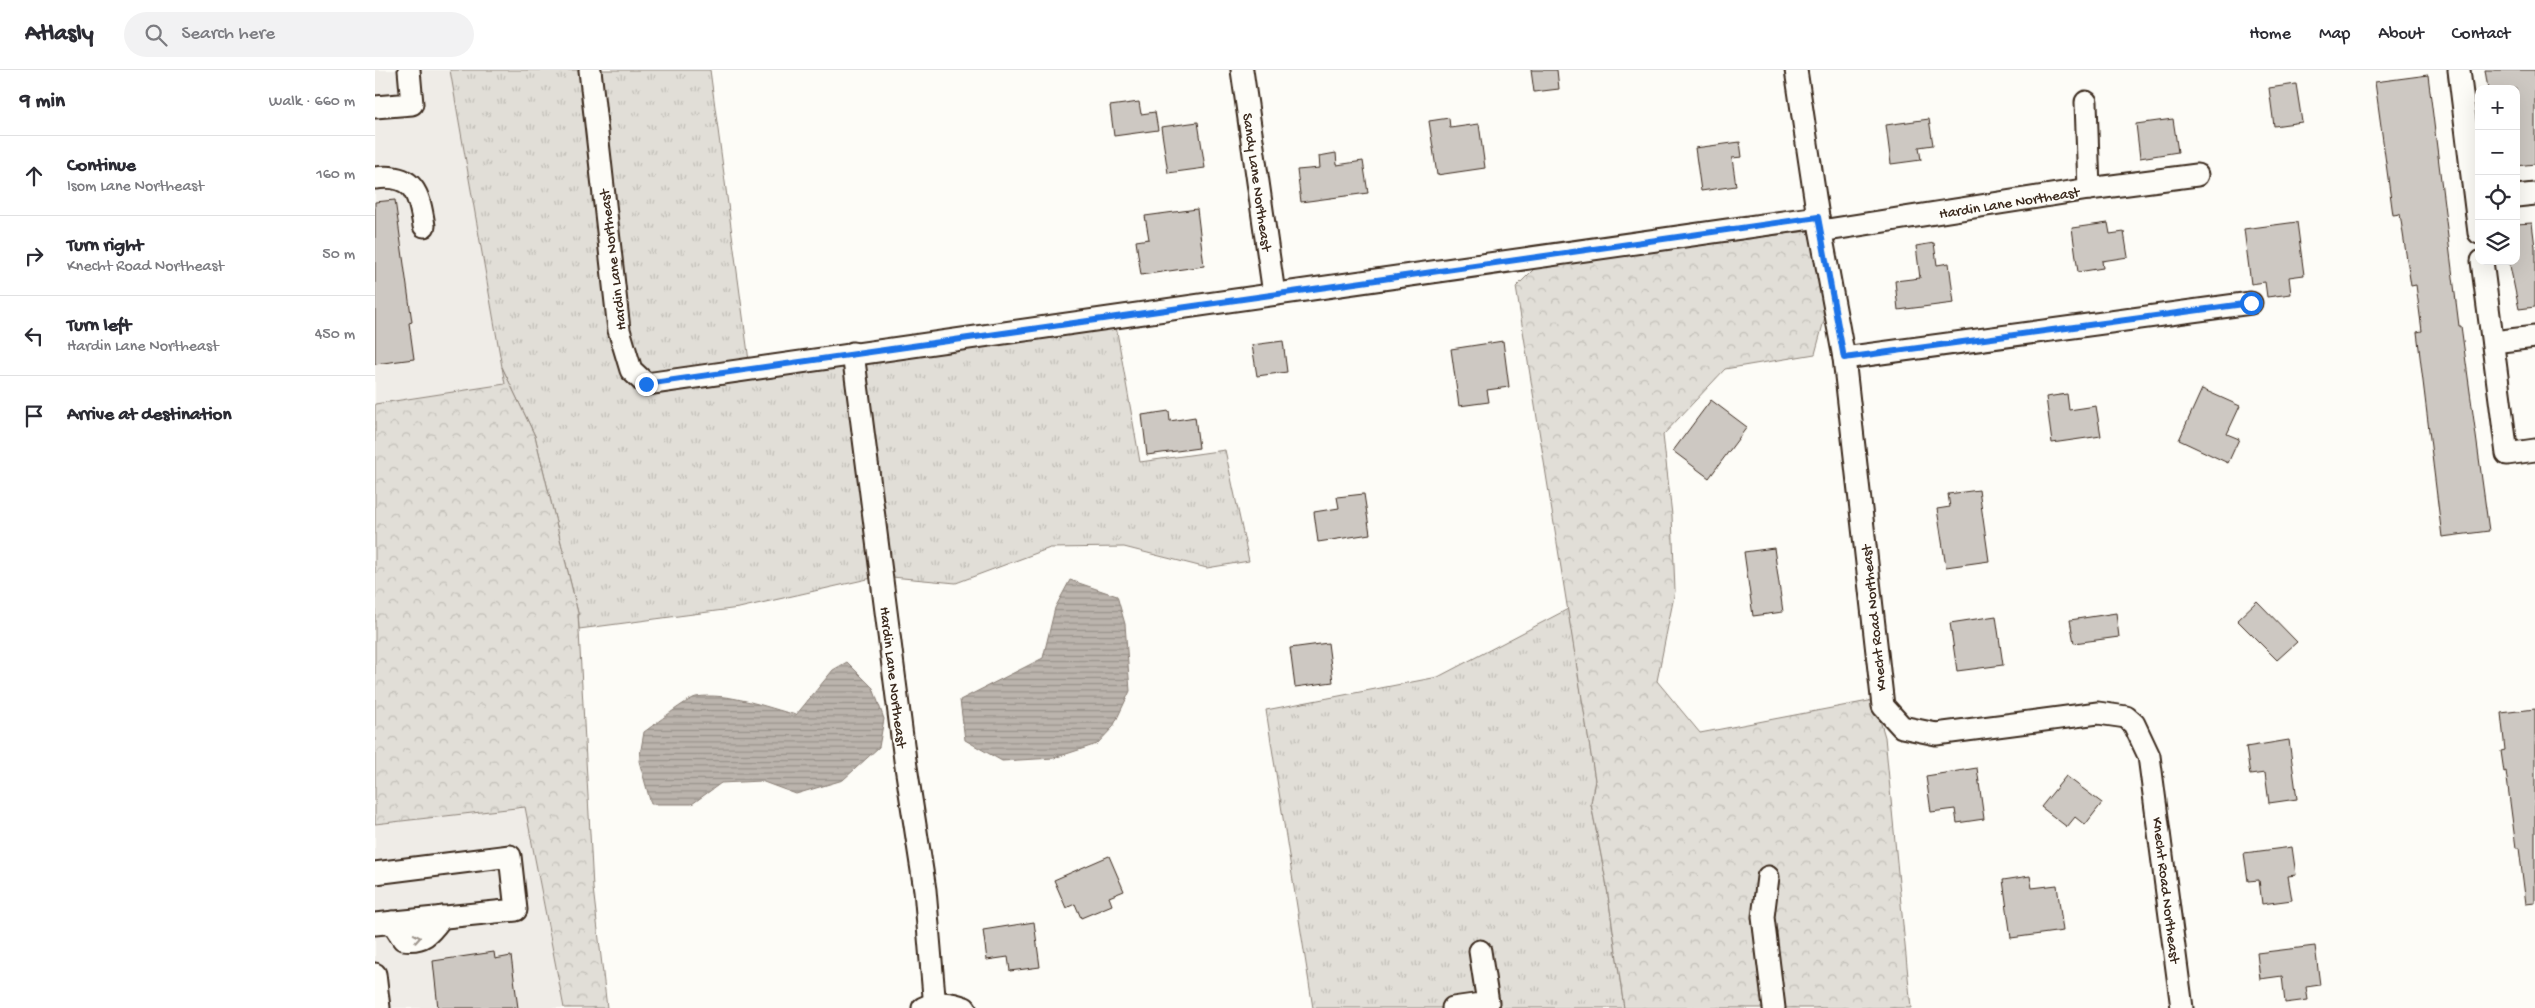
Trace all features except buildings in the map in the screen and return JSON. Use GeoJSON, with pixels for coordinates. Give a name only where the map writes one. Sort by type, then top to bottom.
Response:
{"type":"FeatureCollection","features":[{"type":"Feature","properties":{"kind":"street"},"geometry":{"type":"LineString","coordinates":[[375,107],[413,104],[409,70]]}},
{"type":"Feature","properties":{"kind":"street","name":"Hardin Lane Northeast"},"geometry":{"type":"LineString","coordinates":[[590,70],[619,330],[631,370],[646,384],[1274,294],[2197,175]]}},
{"type":"Feature","properties":{"kind":"street","name":"Sandy Lane Northeast"},"geometry":{"type":"LineString","coordinates":[[1242,70],[1274,294]]}},
{"type":"Feature","properties":{"kind":"street","name":"Knecht Road Northeast"},"geometry":{"type":"LineString","coordinates":[[1796,70],[1819,224],[1844,358],[1883,706],[1902,727],[1936,734],[2098,713],[2126,717],[2134,724],[2149,756],[2182,1008]]}},
{"type":"Feature","properties":{"kind":"street"},"geometry":{"type":"LineString","coordinates":[[2459,70],[2475,187]]}},
{"type":"Feature","properties":{"kind":"street"},"geometry":{"type":"LineString","coordinates":[[2086,102],[2089,189]]}},
{"type":"Feature","properties":{"kind":"street"},"geometry":{"type":"LineString","coordinates":[[375,178],[392,176],[411,183],[420,198],[424,226]]}},
{"type":"Feature","properties":{"kind":"street"},"geometry":{"type":"LineString","coordinates":[[2520,196],[2535,194]]}},
{"type":"Feature","properties":{"kind":"street"},"geometry":{"type":"LineString","coordinates":[[2483,265],[2507,454],[2535,450]]}},
{"type":"Feature","properties":{"kind":"street"},"geometry":{"type":"LineString","coordinates":[[1844,358],[2251,303]]}},
{"type":"Feature","properties":{"kind":"street"},"geometry":{"type":"LineString","coordinates":[[2493,342],[2535,337]]}},
{"type":"Feature","properties":{"kind":"street","name":"Hardin Lane Northeast"},"geometry":{"type":"LineString","coordinates":[[853,353],[905,760],[923,872],[931,1006]]}},
{"type":"Feature","properties":{"kind":"street"},"geometry":{"type":"LineString","coordinates":[[375,873],[510,856],[516,910],[384,923]]}},
{"type":"Feature","properties":{"kind":"street"},"geometry":{"type":"LineString","coordinates":[[1768,877],[1763,917],[1773,1008]]}},
{"type":"Feature","properties":{"kind":"street"},"geometry":{"type":"LineString","coordinates":[[1453,1008],[1488,1006],[1480,951]]}},
{"type":"Feature","properties":{"kind":"street"},"geometry":{"type":"LineString","coordinates":[[375,974],[379,1008]]}},
{"type":"Feature","properties":{"kind":"street"},"geometry":{"type":"LineString","coordinates":[[931,1006],[956,1004],[965,1008]]}},
{"type":"Feature","properties":{"kind":"shaded area"},"geometry":{"type":"Polygon","coordinates":[[[375,70],[450,70],[505,384],[375,404],[375,70]]]}},
{"type":"Feature","properties":{"kind":"shaded area"},"geometry":{"type":"Polygon","coordinates":[[[1070,580],[1117,596],[1125,624],[1130,691],[1113,727],[1097,744],[1054,758],[1002,761],[965,740],[960,700],[1043,658],[1055,608],[1070,580]]]}},
{"type":"Feature","properties":{"kind":"shaded area"},"geometry":{"type":"Polygon","coordinates":[[[847,662],[873,688],[884,719],[879,747],[843,780],[796,794],[761,781],[721,783],[692,804],[651,804],[639,761],[644,732],[670,713],[696,697],[708,696],[734,698],[796,715],[833,670],[847,662]]]}},
{"type":"Feature","properties":{"kind":"shaded area"},"geometry":{"type":"Polygon","coordinates":[[[525,807],[564,1008],[375,1008],[375,824],[525,807]]]}},
{"type":"Feature","properties":{"kind":"green space"},"geometry":{"type":"Polygon","coordinates":[[[450,70],[710,70],[749,361],[1114,315],[1140,462],[1225,450],[1249,561],[1207,568],[1124,547],[1050,548],[956,583],[881,576],[739,608],[579,629],[578,613],[535,436],[502,367],[450,70]]]}},
{"type":"Feature","properties":{"kind":"green space"},"geometry":{"type":"Polygon","coordinates":[[[1808,231],[1829,302],[1815,354],[1725,369],[1663,435],[1672,515],[1675,591],[1657,681],[1700,733],[1874,700],[1885,737],[1911,1008],[1624,1008],[1606,881],[1591,804],[1595,780],[1516,287],[1536,267],[1808,231]]]}},
{"type":"Feature","properties":{"kind":"green space"},"geometry":{"type":"Polygon","coordinates":[[[502,367],[535,436],[578,613],[593,888],[607,1008],[564,1008],[525,807],[375,824],[375,404],[505,384],[502,367]]]}},
{"type":"Feature","properties":{"kind":"green space"},"geometry":{"type":"Polygon","coordinates":[[[1568,609],[1595,780],[1591,804],[1606,881],[1624,1008],[1313,1008],[1266,710],[1438,677],[1568,609]]]}},
{"type":"Feature","properties":{"kind":"route"},"geometry":{"type":"LineString","coordinates":[[646,384],[1818,217],[1844,358],[2251,303]]}}]}
